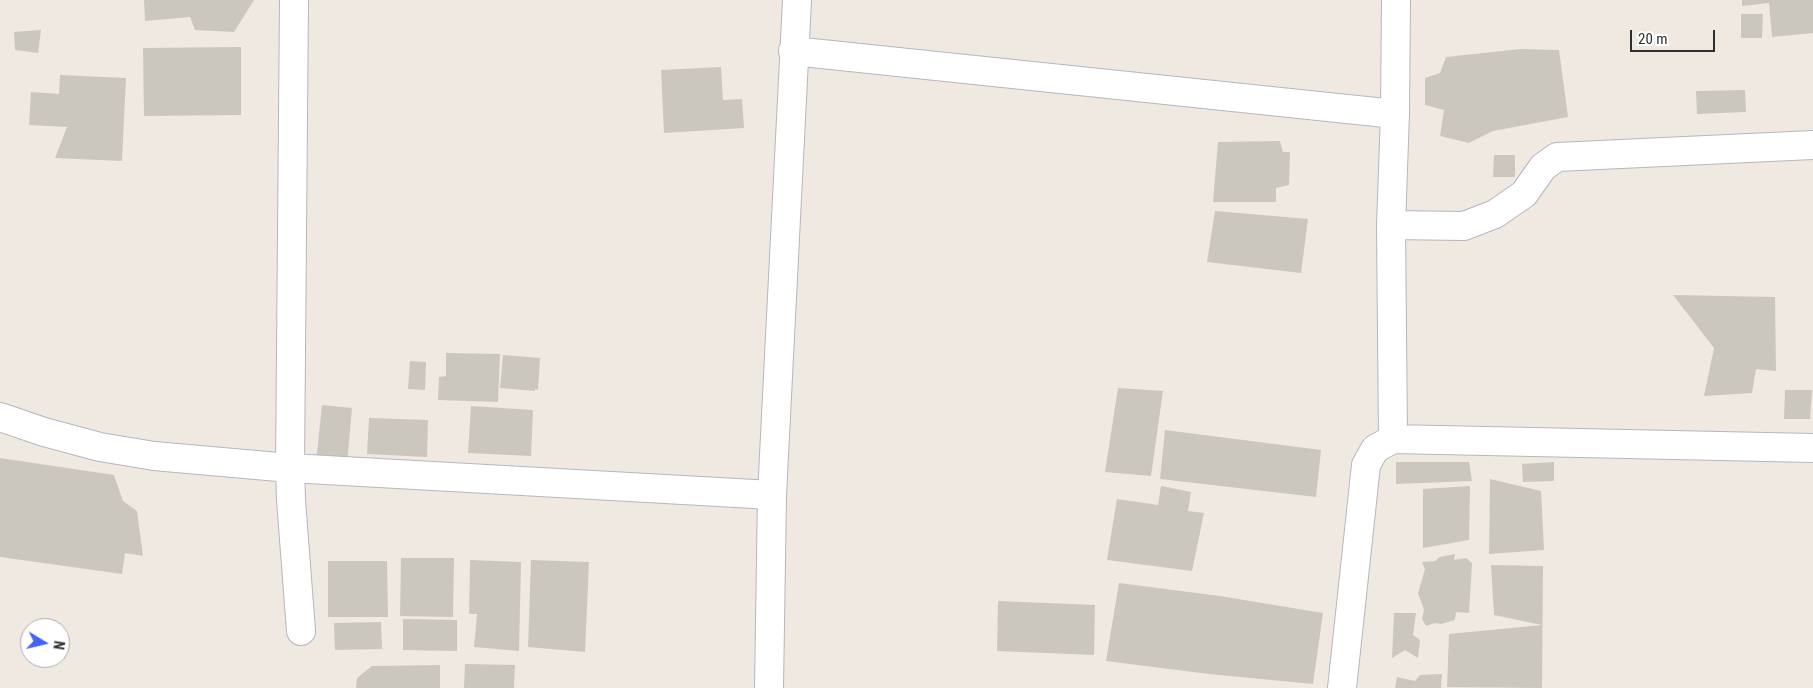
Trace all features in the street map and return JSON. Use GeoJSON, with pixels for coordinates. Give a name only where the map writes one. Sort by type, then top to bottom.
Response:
{"type":"FeatureCollection","features":[{"type":"Feature","properties":{"kind":"street"},"geometry":{"type":"LineString","coordinates":[[294,0],[290,468],[302,631]]}},
{"type":"Feature","properties":{"kind":"street"},"geometry":{"type":"LineString","coordinates":[[769,688],[772,495],[797,0]]}},
{"type":"Feature","properties":{"kind":"street"},"geometry":{"type":"LineString","coordinates":[[1393,439],[1391,225],[1395,114],[1396,0]]}},
{"type":"Feature","properties":{"kind":"street"},"geometry":{"type":"LineString","coordinates":[[793,50],[1395,114]]}},
{"type":"Feature","properties":{"kind":"street"},"geometry":{"type":"LineString","coordinates":[[1391,225],[1464,226],[1495,214],[1524,194],[1543,167],[1556,157],[1813,145]]}},
{"type":"Feature","properties":{"kind":"street"},"geometry":{"type":"LineString","coordinates":[[0,417],[44,432],[109,448],[154,456],[290,468],[772,495]]}},
{"type":"Feature","properties":{"kind":"street"},"geometry":{"type":"LineString","coordinates":[[1342,688],[1366,465],[1375,449],[1393,439],[1813,448]]}},
{"type":"Feature","properties":{"kind":"building"},"geometry":{"type":"Polygon","coordinates":[[[144,0],[254,0],[234,32],[195,30],[190,17],[145,21],[144,0]]]}},
{"type":"Feature","properties":{"kind":"building"},"geometry":{"type":"Polygon","coordinates":[[[1742,0],[1813,0],[1813,33],[1772,37],[1769,3],[1742,6],[1742,0]]]}},
{"type":"Feature","properties":{"kind":"building"},"geometry":{"type":"Polygon","coordinates":[[[1741,14],[1763,14],[1762,38],[1741,38],[1741,14]]]}},
{"type":"Feature","properties":{"kind":"building"},"geometry":{"type":"Polygon","coordinates":[[[41,30],[38,53],[15,50],[14,32],[41,30]]]}},
{"type":"Feature","properties":{"kind":"building"},"geometry":{"type":"Polygon","coordinates":[[[241,47],[241,115],[144,116],[143,48],[241,47]]]}},
{"type":"Feature","properties":{"kind":"building"},"geometry":{"type":"Polygon","coordinates":[[[1521,49],[1559,50],[1568,117],[1493,131],[1469,143],[1440,136],[1444,110],[1425,105],[1425,78],[1440,73],[1446,57],[1521,49]]]}},
{"type":"Feature","properties":{"kind":"building"},"geometry":{"type":"Polygon","coordinates":[[[721,67],[723,100],[742,99],[744,128],[664,133],[661,70],[721,67]]]}},
{"type":"Feature","properties":{"kind":"building"},"geometry":{"type":"Polygon","coordinates":[[[60,75],[126,78],[122,161],[55,158],[67,127],[29,125],[31,92],[59,94],[60,75]]]}},
{"type":"Feature","properties":{"kind":"building"},"geometry":{"type":"Polygon","coordinates":[[[1745,90],[1746,112],[1697,114],[1696,91],[1745,90]]]}},
{"type":"Feature","properties":{"kind":"building"},"geometry":{"type":"Polygon","coordinates":[[[1280,141],[1283,152],[1290,152],[1289,185],[1276,188],[1276,202],[1213,202],[1218,142],[1280,141]]]}},
{"type":"Feature","properties":{"kind":"building"},"geometry":{"type":"Polygon","coordinates":[[[1494,155],[1515,155],[1515,177],[1493,177],[1494,155]]]}},
{"type":"Feature","properties":{"kind":"building"},"geometry":{"type":"Polygon","coordinates":[[[1215,211],[1308,219],[1301,273],[1207,262],[1215,211]]]}},
{"type":"Feature","properties":{"kind":"building"},"geometry":{"type":"Polygon","coordinates":[[[1673,295],[1775,297],[1776,371],[1756,369],[1752,393],[1704,396],[1714,348],[1673,295]]]}},
{"type":"Feature","properties":{"kind":"building"},"geometry":{"type":"Polygon","coordinates":[[[446,353],[500,354],[498,402],[438,400],[439,377],[446,376],[446,353]]]}},
{"type":"Feature","properties":{"kind":"building"},"geometry":{"type":"Polygon","coordinates":[[[503,355],[540,358],[538,390],[500,388],[503,355]]]}},
{"type":"Feature","properties":{"kind":"building"},"geometry":{"type":"Polygon","coordinates":[[[410,361],[426,362],[425,390],[408,389],[410,361]]]}},
{"type":"Feature","properties":{"kind":"building"},"geometry":{"type":"Polygon","coordinates":[[[1118,388],[1163,391],[1151,476],[1105,472],[1118,388]]]}},
{"type":"Feature","properties":{"kind":"building"},"geometry":{"type":"Polygon","coordinates":[[[1785,390],[1812,390],[1810,419],[1784,419],[1785,390]]]}},
{"type":"Feature","properties":{"kind":"building"},"geometry":{"type":"Polygon","coordinates":[[[322,405],[352,408],[347,465],[316,462],[322,405]]]}},
{"type":"Feature","properties":{"kind":"building"},"geometry":{"type":"Polygon","coordinates":[[[471,406],[533,410],[531,456],[468,453],[471,406]]]}},
{"type":"Feature","properties":{"kind":"building"},"geometry":{"type":"Polygon","coordinates":[[[369,418],[428,420],[427,457],[367,454],[369,418]]]}},
{"type":"Feature","properties":{"kind":"building"},"geometry":{"type":"Polygon","coordinates":[[[1165,430],[1321,450],[1316,497],[1160,479],[1165,430]]]}},
{"type":"Feature","properties":{"kind":"building"},"geometry":{"type":"Polygon","coordinates":[[[0,458],[114,475],[123,501],[137,511],[143,556],[125,553],[122,574],[0,557],[0,458]]]}},
{"type":"Feature","properties":{"kind":"building"},"geometry":{"type":"Polygon","coordinates":[[[1396,462],[1469,462],[1472,481],[1396,484],[1396,462]]]}},
{"type":"Feature","properties":{"kind":"building"},"geometry":{"type":"Polygon","coordinates":[[[1554,462],[1554,481],[1523,482],[1522,464],[1554,462]]]}},
{"type":"Feature","properties":{"kind":"building"},"geometry":{"type":"Polygon","coordinates":[[[1490,479],[1541,491],[1544,550],[1489,554],[1490,479]]]}},
{"type":"Feature","properties":{"kind":"building"},"geometry":{"type":"Polygon","coordinates":[[[1161,486],[1191,492],[1188,511],[1204,513],[1192,571],[1107,560],[1117,499],[1158,505],[1161,486]]]}},
{"type":"Feature","properties":{"kind":"building"},"geometry":{"type":"Polygon","coordinates":[[[1470,486],[1469,540],[1423,548],[1423,489],[1470,486]]]}},
{"type":"Feature","properties":{"kind":"building"},"geometry":{"type":"Polygon","coordinates":[[[1455,554],[1454,560],[1466,558],[1472,563],[1469,613],[1456,612],[1455,620],[1426,626],[1422,619],[1424,610],[1418,593],[1425,569],[1422,562],[1435,561],[1440,557],[1455,554]]]}},
{"type":"Feature","properties":{"kind":"building"},"geometry":{"type":"Polygon","coordinates":[[[401,558],[454,558],[453,617],[400,616],[401,558]]]}},
{"type":"Feature","properties":{"kind":"building"},"geometry":{"type":"Polygon","coordinates":[[[470,560],[521,562],[519,651],[474,647],[477,614],[469,614],[470,560]]]}},
{"type":"Feature","properties":{"kind":"building"},"geometry":{"type":"Polygon","coordinates":[[[531,560],[589,562],[585,652],[528,647],[531,560]]]}},
{"type":"Feature","properties":{"kind":"building"},"geometry":{"type":"Polygon","coordinates":[[[328,561],[387,561],[388,617],[328,617],[328,561]]]}},
{"type":"Feature","properties":{"kind":"building"},"geometry":{"type":"Polygon","coordinates":[[[1491,565],[1543,566],[1542,688],[1447,687],[1449,634],[1542,625],[1494,615],[1491,565]]]}},
{"type":"Feature","properties":{"kind":"building"},"geometry":{"type":"Polygon","coordinates":[[[1119,583],[1220,596],[1323,613],[1313,684],[1209,674],[1106,661],[1119,583]]]}},
{"type":"Feature","properties":{"kind":"building"},"geometry":{"type":"Polygon","coordinates":[[[998,601],[1095,605],[1094,655],[997,651],[998,601]]]}},
{"type":"Feature","properties":{"kind":"building"},"geometry":{"type":"Polygon","coordinates":[[[1394,613],[1416,613],[1413,635],[1420,640],[1418,658],[1405,650],[1392,658],[1394,613]]]}},
{"type":"Feature","properties":{"kind":"building"},"geometry":{"type":"Polygon","coordinates":[[[403,619],[457,620],[457,651],[403,650],[403,619]]]}},
{"type":"Feature","properties":{"kind":"building"},"geometry":{"type":"Polygon","coordinates":[[[381,622],[382,649],[335,650],[334,623],[381,622]]]}},
{"type":"Feature","properties":{"kind":"building"},"geometry":{"type":"Polygon","coordinates":[[[465,664],[515,665],[514,688],[464,688],[465,664]]]}},
{"type":"Feature","properties":{"kind":"building"},"geometry":{"type":"Polygon","coordinates":[[[440,665],[440,688],[356,688],[357,678],[372,666],[440,665]]]}},
{"type":"Feature","properties":{"kind":"building"},"geometry":{"type":"Polygon","coordinates":[[[1442,674],[1441,688],[1395,688],[1397,677],[1415,681],[1420,675],[1442,674]]]}}]}
